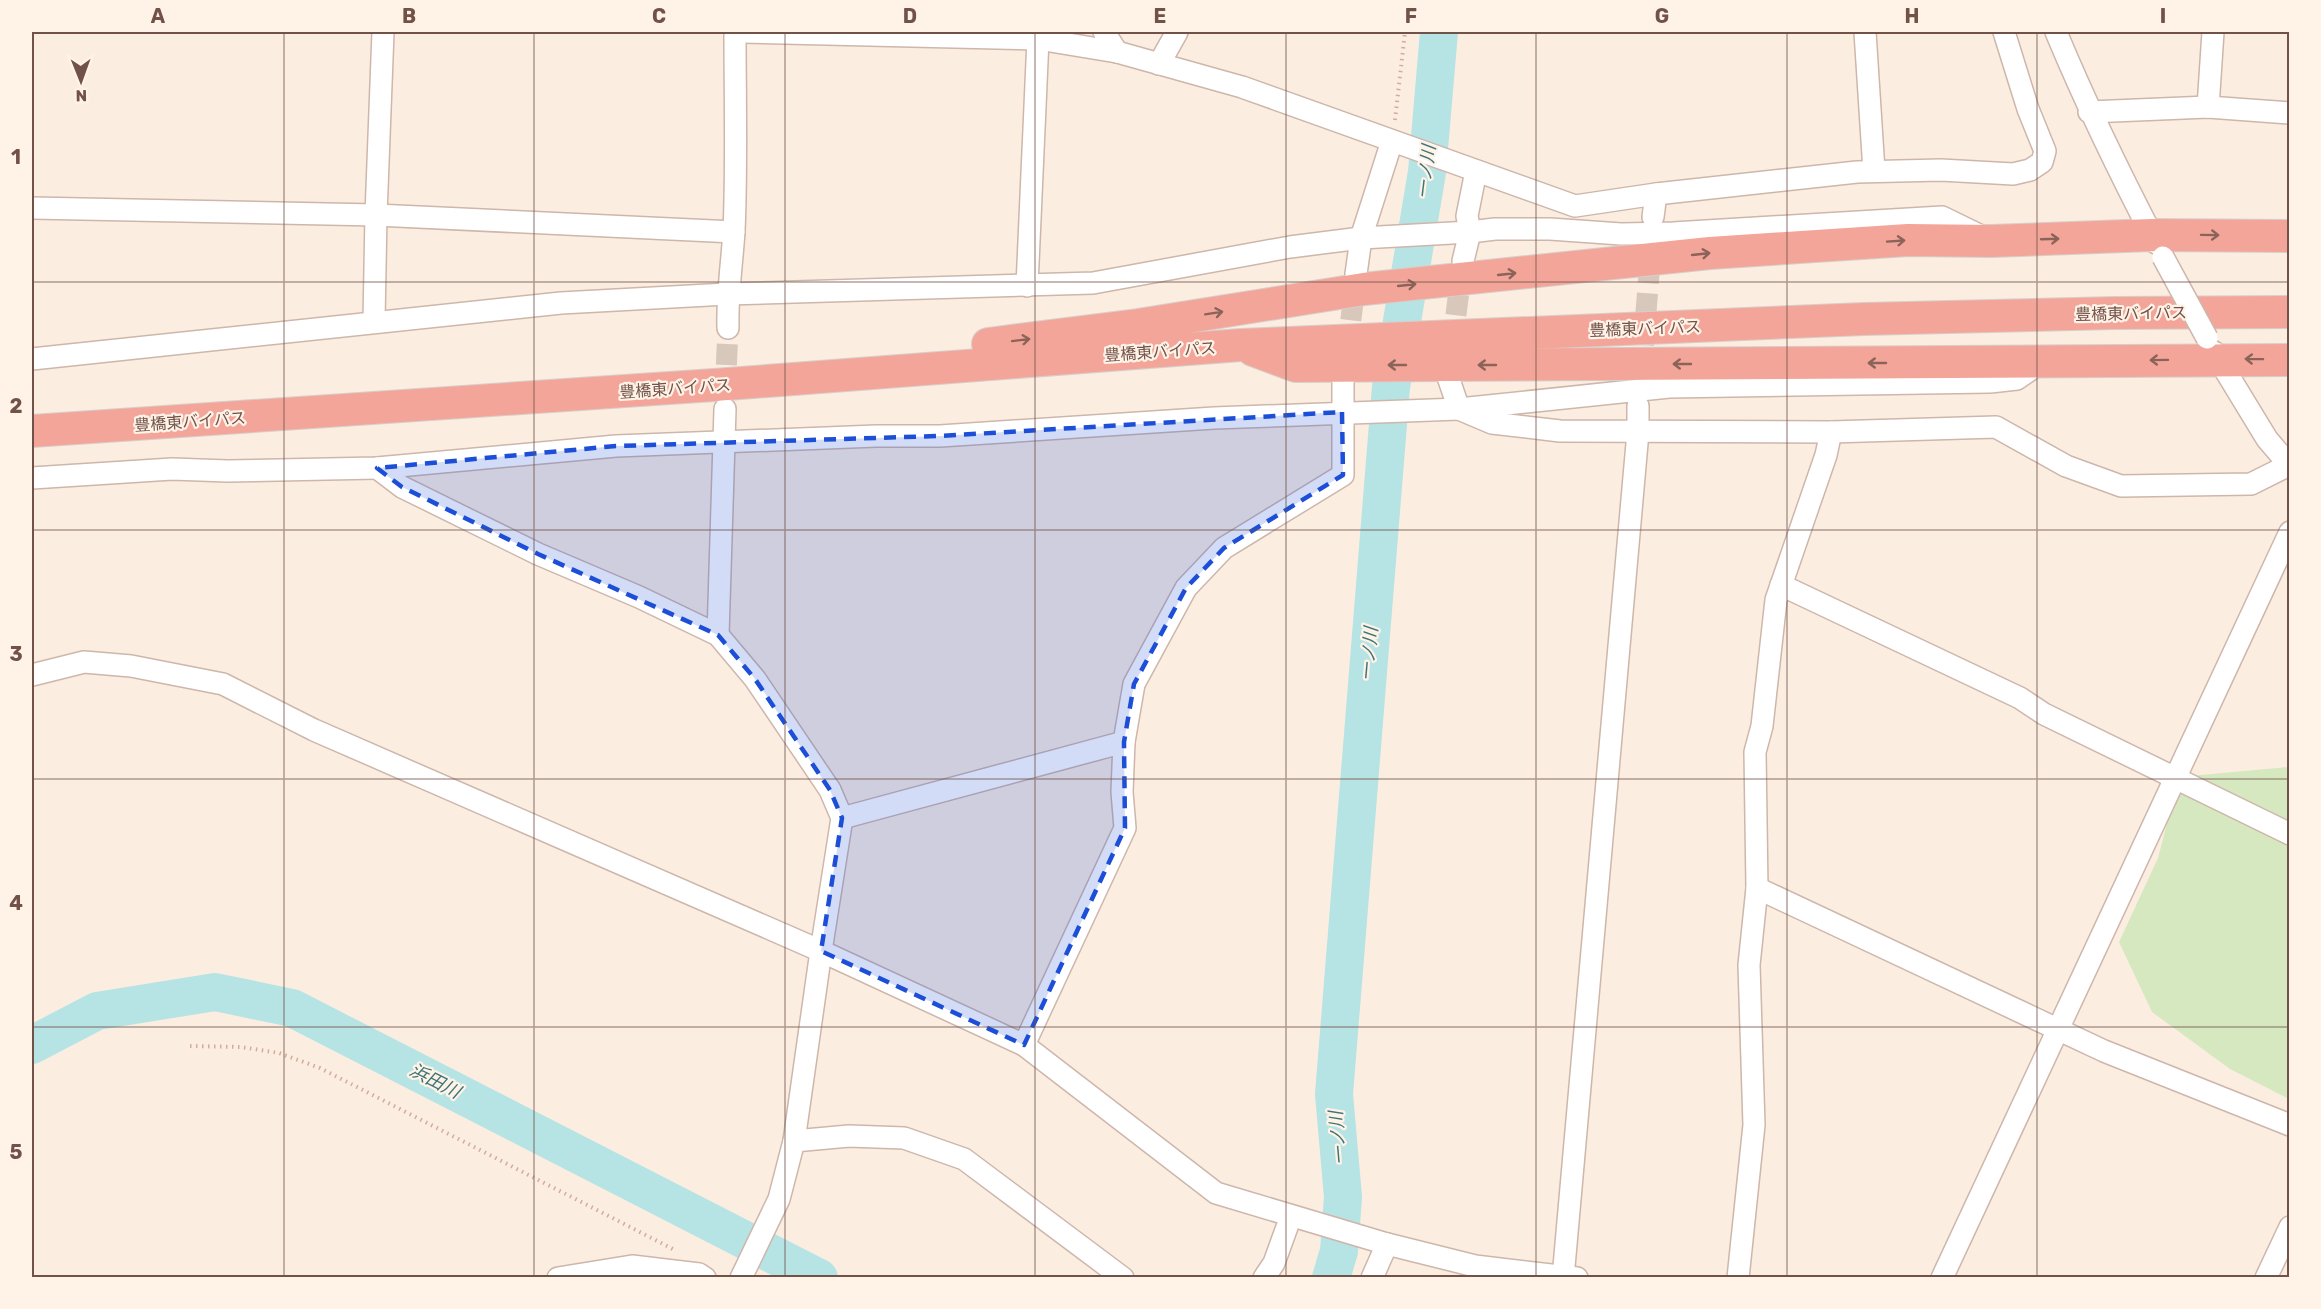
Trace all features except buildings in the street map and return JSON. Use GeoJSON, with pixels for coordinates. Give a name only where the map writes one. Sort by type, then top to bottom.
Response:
{"type":"FeatureCollection","features":[{"type":"Feature","properties":{"kind":"highway"},"geometry":{"type":"LineString","coordinates":[[719,397],[916,354],[1138,325],[1360,282],[1456,271],[1908,240],[2157,246],[2289,236]]}},
{"type":"Feature","properties":{"kind":"highway","name":"豊橋東バイパス"},"geometry":{"type":"LineString","coordinates":[[1443,359],[1864,319],[2115,313],[2289,312]]}},
{"type":"Feature","properties":{"kind":"highway","name":"豊橋東バイパス"},"geometry":{"type":"LineString","coordinates":[[32,431],[719,397],[1241,345],[1296,366],[1352,361]]}},
{"type":"Feature","properties":{"kind":"highway"},"geometry":{"type":"LineString","coordinates":[[1352,361],[1443,359],[2040,363],[2212,349],[2289,360]]}},
{"type":"Feature","properties":{"kind":"street"},"geometry":{"type":"LineString","coordinates":[[374,321],[383,32]]}},
{"type":"Feature","properties":{"kind":"street"},"geometry":{"type":"LineString","coordinates":[[728,328],[727,294],[734,232],[735,32]]}},
{"type":"Feature","properties":{"kind":"street"},"geometry":{"type":"LineString","coordinates":[[742,32],[1038,39],[1117,52],[1242,87],[1575,206],[1656,194],[1874,171],[1941,170],[2013,174],[2030,170],[2042,162],[2045,151],[2028,110],[2004,32]]}},
{"type":"Feature","properties":{"kind":"street"},"geometry":{"type":"LineString","coordinates":[[1104,32],[1117,52]]}},
{"type":"Feature","properties":{"kind":"street"},"geometry":{"type":"LineString","coordinates":[[1159,64],[1177,32]]}},
{"type":"Feature","properties":{"kind":"street"},"geometry":{"type":"LineString","coordinates":[[1865,32],[1874,171]]}},
{"type":"Feature","properties":{"kind":"street"},"geometry":{"type":"LineString","coordinates":[[1443,359],[1459,409],[1492,423],[1560,431],[1638,432],[1831,432],[1996,427],[2066,466],[2121,486],[2251,484],[2289,465],[2267,439],[2212,349],[2157,246],[2114,156],[2089,112],[2056,32]]}},
{"type":"Feature","properties":{"kind":"street"},"geometry":{"type":"LineString","coordinates":[[2208,107],[2213,32]]}},
{"type":"Feature","properties":{"kind":"street"},"geometry":{"type":"LineString","coordinates":[[1027,285],[1038,39]]}},
{"type":"Feature","properties":{"kind":"street"},"geometry":{"type":"LineString","coordinates":[[2089,112],[2208,107],[2289,112]]}},
{"type":"Feature","properties":{"kind":"street"},"geometry":{"type":"LineString","coordinates":[[1360,282],[1392,141]]}},
{"type":"Feature","properties":{"kind":"street"},"geometry":{"type":"LineString","coordinates":[[1456,271],[1467,216],[1470,169]]}},
{"type":"Feature","properties":{"kind":"street"},"geometry":{"type":"LineString","coordinates":[[1653,218],[1656,194]]}},
{"type":"Feature","properties":{"kind":"street"},"geometry":{"type":"LineString","coordinates":[[32,208],[376,215],[734,232]]}},
{"type":"Feature","properties":{"kind":"street"},"geometry":{"type":"LineString","coordinates":[[32,359],[561,303],[727,294],[1093,283],[1290,247],[1369,238],[1506,229],[1621,234],[1673,233],[1942,217],[1991,241]]}},
{"type":"Feature","properties":{"kind":"street"},"geometry":{"type":"LineString","coordinates":[[1024,1045],[1125,828],[1122,792],[1124,742],[1134,684],[1186,588],[1224,548],[1342,474],[1350,412],[1352,361]]}},
{"type":"Feature","properties":{"kind":"street"},"geometry":{"type":"LineString","coordinates":[[32,478],[172,470],[377,468],[616,446],[940,436],[1350,412],[1459,409],[1669,387],[1989,382],[2017,380],[2040,363]]}},
{"type":"Feature","properties":{"kind":"street"},"geometry":{"type":"LineString","coordinates":[[718,635],[723,442],[719,397]]}},
{"type":"Feature","properties":{"kind":"street"},"geometry":{"type":"LineString","coordinates":[[32,675],[84,662],[131,666],[223,684],[314,730],[822,951],[1024,1045],[1216,1193],[1384,1244],[1475,1266],[1568,1277],[1638,432],[1638,406]]}},
{"type":"Feature","properties":{"kind":"street"},"geometry":{"type":"LineString","coordinates":[[1738,1278],[1754,1125],[1749,965],[1757,888],[1755,752],[1762,726],[1776,600],[1826,455],[1831,432]]}},
{"type":"Feature","properties":{"kind":"street"},"geometry":{"type":"LineString","coordinates":[[377,468],[402,488],[528,549],[639,597],[718,635],[755,679],[830,790],[842,818],[794,1141],[779,1199],[741,1278]]}},
{"type":"Feature","properties":{"kind":"street"},"geometry":{"type":"LineString","coordinates":[[1942,1278],[2289,532]]}},
{"type":"Feature","properties":{"kind":"street"},"geometry":{"type":"LineString","coordinates":[[1781,585],[2020,698],[2044,714],[2289,834]]}},
{"type":"Feature","properties":{"kind":"street"},"geometry":{"type":"LineString","coordinates":[[842,818],[1124,742]]}},
{"type":"Feature","properties":{"kind":"street"},"geometry":{"type":"LineString","coordinates":[[1757,888],[2104,1051],[2289,1125]]}},
{"type":"Feature","properties":{"kind":"street"},"geometry":{"type":"LineString","coordinates":[[794,1141],[849,1136],[904,1138],[964,1159],[1123,1278]]}},
{"type":"Feature","properties":{"kind":"street"},"geometry":{"type":"LineString","coordinates":[[1264,1278],[1299,1219]]}},
{"type":"Feature","properties":{"kind":"street"},"geometry":{"type":"LineString","coordinates":[[2266,1278],[2289,1227]]}},
{"type":"Feature","properties":{"kind":"street"},"geometry":{"type":"LineString","coordinates":[[1372,1278],[1384,1244]]}},
{"type":"Feature","properties":{"kind":"street"},"geometry":{"type":"LineString","coordinates":[[558,1278],[632,1266],[702,1276]]}},
{"type":"Feature","properties":{"kind":"path"},"geometry":{"type":"LineString","coordinates":[[1392,141],[1405,32]]}},
{"type":"Feature","properties":{"kind":"path"},"geometry":{"type":"LineString","coordinates":[[189,1046],[241,1047],[279,1053],[320,1068],[678,1252],[702,1276]]}},
{"type":"Feature","properties":{"kind":"highlighted area"},"geometry":{"type":"Polygon","coordinates":[[[1342,412],[1343,475],[1224,548],[1186,588],[1134,684],[1124,742],[1125,828],[1024,1045],[821,951],[842,818],[830,790],[755,679],[718,635],[538,554],[402,487],[377,468],[616,446],[940,436],[1342,412]]]}},
{"type":"Feature","properties":{"kind":"green space"},"geometry":{"type":"Polygon","coordinates":[[[2289,767],[2289,1099],[2230,1069],[2152,1012],[2119,942],[2158,858],[2179,777],[2289,767]]]}},
{"type":"Feature","properties":{"kind":"waterway","name":"一ノ川"},"geometry":{"type":"LineString","coordinates":[[1331,1278],[1339,1251],[1343,1197],[1334,1094],[1391,387],[1427,172],[1439,32]]}},
{"type":"Feature","properties":{"kind":"waterway","name":"浜田川"},"geometry":{"type":"LineString","coordinates":[[32,1045],[97,1011],[215,992],[292,1008],[819,1278]]}},
{"type":"Feature","properties":{"kind":"tunnel"},"geometry":{"type":"LineString","coordinates":[[1641,376],[1651,248]]}},
{"type":"Feature","properties":{"kind":"tunnel"},"geometry":{"type":"LineString","coordinates":[[1452,346],[1462,267]]}},
{"type":"Feature","properties":{"kind":"tunnel"},"geometry":{"type":"LineString","coordinates":[[1347,351],[1356,278]]}},
{"type":"Feature","properties":{"kind":"tunnel"},"geometry":{"type":"LineString","coordinates":[[725,396],[728,328]]}}]}
